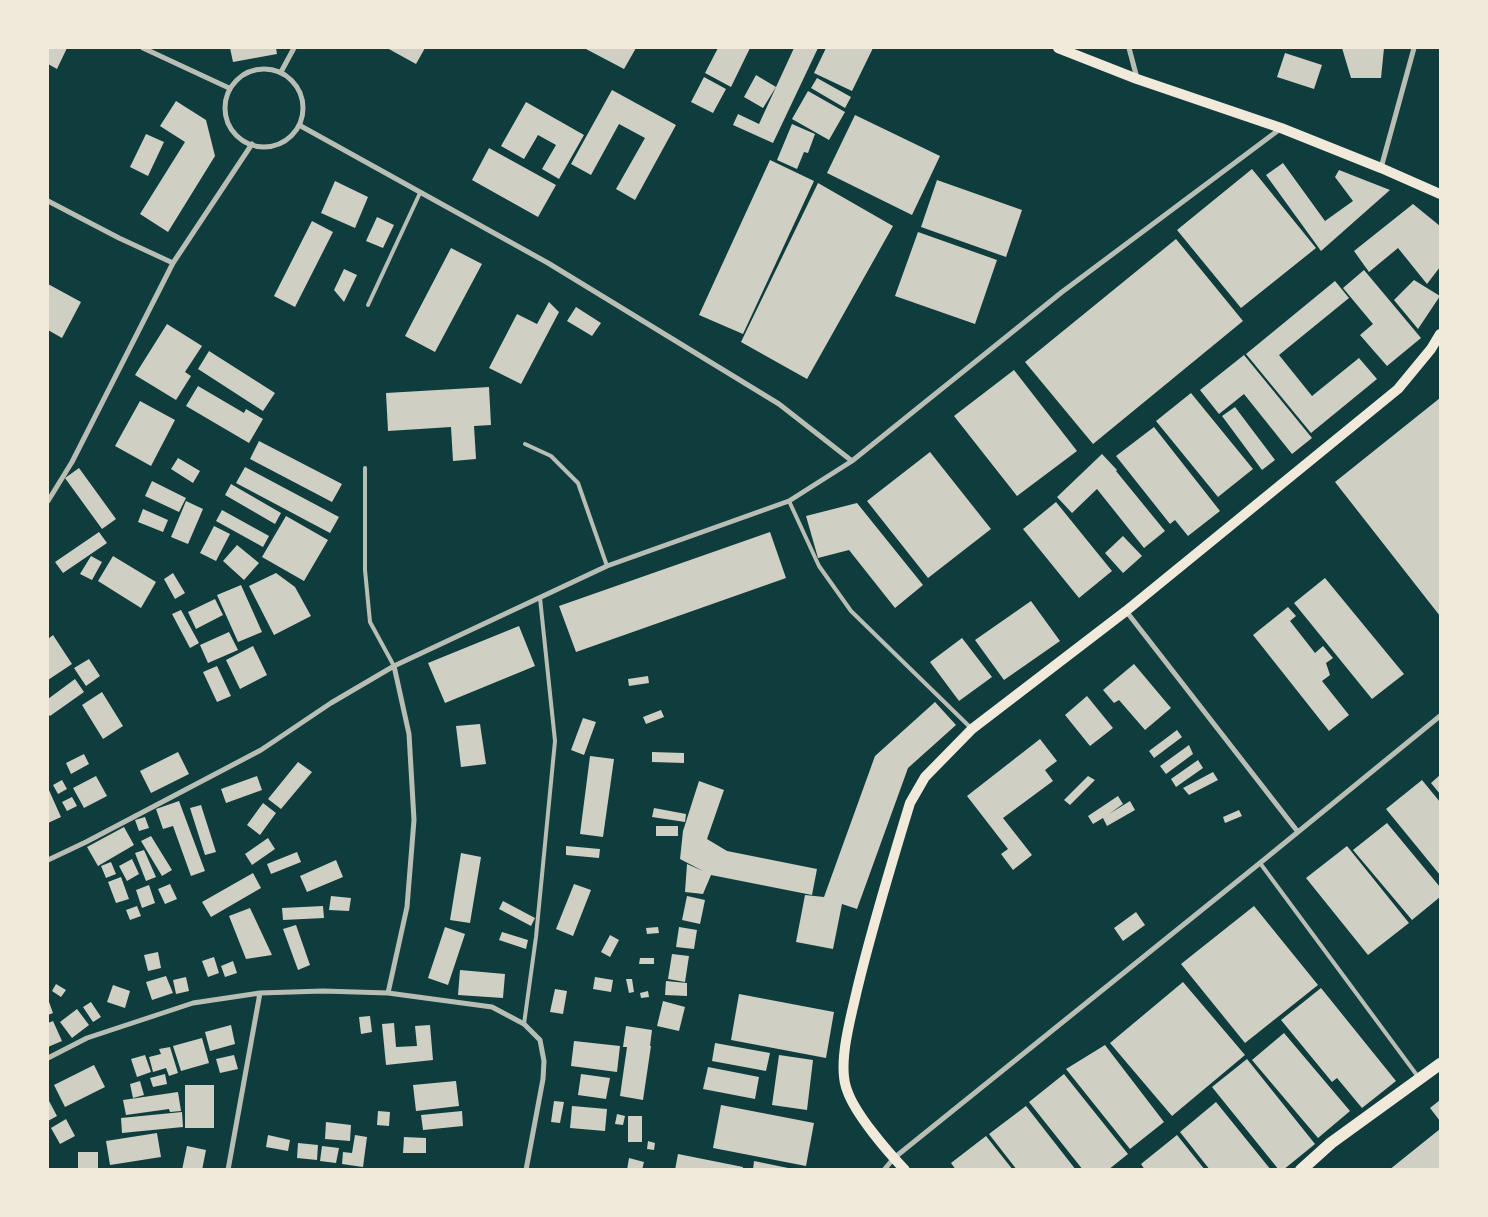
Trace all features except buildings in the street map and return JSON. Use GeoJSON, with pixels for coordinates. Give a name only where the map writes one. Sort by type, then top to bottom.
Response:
{"type":"FeatureCollection","features":[{"type":"Feature","properties":{"kind":"main road"},"geometry":{"type":"LineString","coordinates":[[1058,48],[1137,79],[1281,128],[1440,194]]}},
{"type":"Feature","properties":{"kind":"main road"},"geometry":{"type":"LineString","coordinates":[[904,1170],[867,1124],[847,1091],[843,1075],[845,1045],[869,939],[910,803],[925,777],[972,729],[1126,611],[1398,389],[1431,350],[1440,334]]}},
{"type":"Feature","properties":{"kind":"main road"},"geometry":{"type":"LineString","coordinates":[[1301,1170],[1331,1144],[1440,1064]]}},
{"type":"Feature","properties":{"kind":"street"},"geometry":{"type":"LineString","coordinates":[[143,48],[229,88]]}},
{"type":"Feature","properties":{"kind":"street"},"geometry":{"type":"LineString","coordinates":[[281,72],[294,48]]}},
{"type":"Feature","properties":{"kind":"street"},"geometry":{"type":"LineString","coordinates":[[1128,48],[1137,79]]}},
{"type":"Feature","properties":{"kind":"street"},"geometry":{"type":"LineString","coordinates":[[1381,168],[1414,48]]}},
{"type":"Feature","properties":{"kind":"street"},"geometry":{"type":"LineString","coordinates":[[258,69],[270,69],[281,72],[291,79],[299,89],[303,101],[303,114],[293,135],[283,142],[272,146],[260,147],[238,137],[229,127],[225,114],[225,101],[229,88],[246,72],[258,69]]}},
{"type":"Feature","properties":{"kind":"street"},"geometry":{"type":"LineString","coordinates":[[299,125],[548,263],[779,404],[852,461]]}},
{"type":"Feature","properties":{"kind":"street"},"geometry":{"type":"LineString","coordinates":[[48,860],[261,750],[331,703],[394,666],[607,566],[789,501],[852,461],[1062,292],[1281,128]]}},
{"type":"Feature","properties":{"kind":"street"},"geometry":{"type":"LineString","coordinates":[[48,501],[72,462],[173,263],[252,144]]}},
{"type":"Feature","properties":{"kind":"street"},"geometry":{"type":"LineString","coordinates":[[48,201],[173,263]]}},
{"type":"Feature","properties":{"kind":"street"},"geometry":{"type":"LineString","coordinates":[[1126,611],[1298,832]]}},
{"type":"Feature","properties":{"kind":"street"},"geometry":{"type":"LineString","coordinates":[[388,993],[406,907],[414,820],[408,734],[394,666]]}},
{"type":"Feature","properties":{"kind":"street"},"geometry":{"type":"LineString","coordinates":[[884,1170],[894,1158],[1440,716]]}},
{"type":"Feature","properties":{"kind":"street"},"geometry":{"type":"LineString","coordinates":[[48,1058],[87,1038],[193,1003],[260,993],[388,993],[492,1007],[524,1024],[540,1040],[544,1061],[543,1080],[526,1170]]}},
{"type":"Feature","properties":{"kind":"street"},"geometry":{"type":"LineString","coordinates":[[228,1170],[260,993]]}},
{"type":"Feature","properties":{"kind":"lane"},"geometry":{"type":"LineString","coordinates":[[368,305],[420,193]]}},
{"type":"Feature","properties":{"kind":"lane"},"geometry":{"type":"LineString","coordinates":[[525,444],[551,456],[578,483],[607,566]]}},
{"type":"Feature","properties":{"kind":"lane"},"geometry":{"type":"LineString","coordinates":[[365,468],[365,570],[370,622],[394,666]]}},
{"type":"Feature","properties":{"kind":"lane"},"geometry":{"type":"LineString","coordinates":[[789,501],[819,566],[851,611],[972,729]]}},
{"type":"Feature","properties":{"kind":"lane"},"geometry":{"type":"LineString","coordinates":[[524,1024],[536,937],[555,741],[540,598]]}},
{"type":"Feature","properties":{"kind":"lane"},"geometry":{"type":"LineString","coordinates":[[1260,863],[1421,1079]]}}]}
